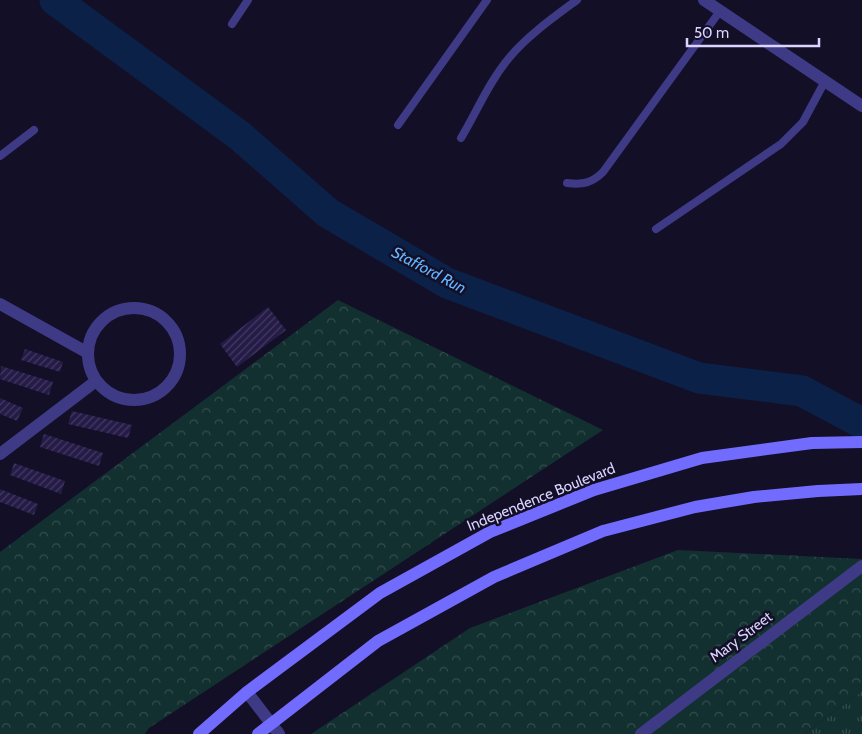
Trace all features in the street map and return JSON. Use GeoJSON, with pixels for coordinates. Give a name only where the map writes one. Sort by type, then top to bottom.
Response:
{"type":"FeatureCollection","features":[{"type":"Feature","properties":{"kind":"main road","name":"Independence Boulevard"},"geometry":{"type":"LineString","coordinates":[[199,734],[247,692],[380,593],[490,532],[594,490],[702,458],[812,443],[862,442]]}},
{"type":"Feature","properties":{"kind":"main road"},"geometry":{"type":"LineString","coordinates":[[258,734],[378,641],[494,577],[603,531],[695,507],[818,491],[862,489]]}},
{"type":"Feature","properties":{"kind":"street"},"geometry":{"type":"LineString","coordinates":[[704,0],[862,106]]}},
{"type":"Feature","properties":{"kind":"street"},"geometry":{"type":"LineString","coordinates":[[0,304],[88,353]]}},
{"type":"Feature","properties":{"kind":"street"},"geometry":{"type":"LineString","coordinates":[[129,307],[154,310],[172,326],[181,348],[177,372],[162,392],[139,400],[115,397],[96,381],[87,358],[88,353],[91,334],[107,316],[129,307]]}},
{"type":"Feature","properties":{"kind":"street"},"geometry":{"type":"LineString","coordinates":[[0,454],[96,381]]}},
{"type":"Feature","properties":{"kind":"street","name":"Mary Street"},"geometry":{"type":"LineString","coordinates":[[640,734],[862,566]]}},
{"type":"Feature","properties":{"kind":"street"},"geometry":{"type":"LineString","coordinates":[[247,692],[279,734]]}},
{"type":"Feature","properties":{"kind":"lane"},"geometry":{"type":"LineString","coordinates":[[232,24],[248,0]]}},
{"type":"Feature","properties":{"kind":"lane"},"geometry":{"type":"LineString","coordinates":[[398,125],[486,0]]}},
{"type":"Feature","properties":{"kind":"lane"},"geometry":{"type":"LineString","coordinates":[[461,138],[484,96],[510,57],[577,0]]}},
{"type":"Feature","properties":{"kind":"lane"},"geometry":{"type":"LineString","coordinates":[[567,183],[586,183],[595,180],[603,172],[720,11]]}},
{"type":"Feature","properties":{"kind":"lane"},"geometry":{"type":"LineString","coordinates":[[656,229],[781,144],[803,122],[825,81]]}},
{"type":"Feature","properties":{"kind":"lane"},"geometry":{"type":"LineString","coordinates":[[0,156],[34,130]]}},
{"type":"Feature","properties":{"kind":"green space"},"geometry":{"type":"Polygon","coordinates":[[[338,300],[603,430],[149,728],[145,734],[0,734],[0,552],[338,300]]]}},
{"type":"Feature","properties":{"kind":"green space"},"geometry":{"type":"Polygon","coordinates":[[[678,550],[862,559],[862,691],[804,734],[311,734],[470,628],[678,550]]]}},
{"type":"Feature","properties":{"kind":"green space"},"geometry":{"type":"Polygon","coordinates":[[[862,691],[862,734],[804,734],[862,691]]]}},
{"type":"Feature","properties":{"kind":"building"},"geometry":{"type":"Polygon","coordinates":[[[268,307],[286,330],[237,367],[220,344],[268,307]]]}},
{"type":"Feature","properties":{"kind":"building"},"geometry":{"type":"Polygon","coordinates":[[[25,349],[63,362],[60,372],[21,360],[25,349]]]}},
{"type":"Feature","properties":{"kind":"building"},"geometry":{"type":"Polygon","coordinates":[[[1,366],[53,382],[49,395],[0,379],[1,366]]]}},
{"type":"Feature","properties":{"kind":"building"},"geometry":{"type":"Polygon","coordinates":[[[0,398],[23,408],[17,421],[0,414],[0,398]]]}},
{"type":"Feature","properties":{"kind":"building"},"geometry":{"type":"Polygon","coordinates":[[[72,411],[132,425],[128,438],[68,424],[72,411]]]}},
{"type":"Feature","properties":{"kind":"building"},"geometry":{"type":"Polygon","coordinates":[[[44,434],[103,453],[99,466],[40,447],[44,434]]]}},
{"type":"Feature","properties":{"kind":"building"},"geometry":{"type":"Polygon","coordinates":[[[14,463],[65,481],[61,494],[10,475],[14,463]]]}},
{"type":"Feature","properties":{"kind":"building"},"geometry":{"type":"Polygon","coordinates":[[[0,489],[38,504],[34,515],[0,502],[0,489]]]}},
{"type":"Feature","properties":{"kind":"waterway","name":"Stafford Run"},"geometry":{"type":"LineString","coordinates":[[55,0],[240,136],[328,213],[447,283],[699,378],[802,391],[862,423]]}}]}
